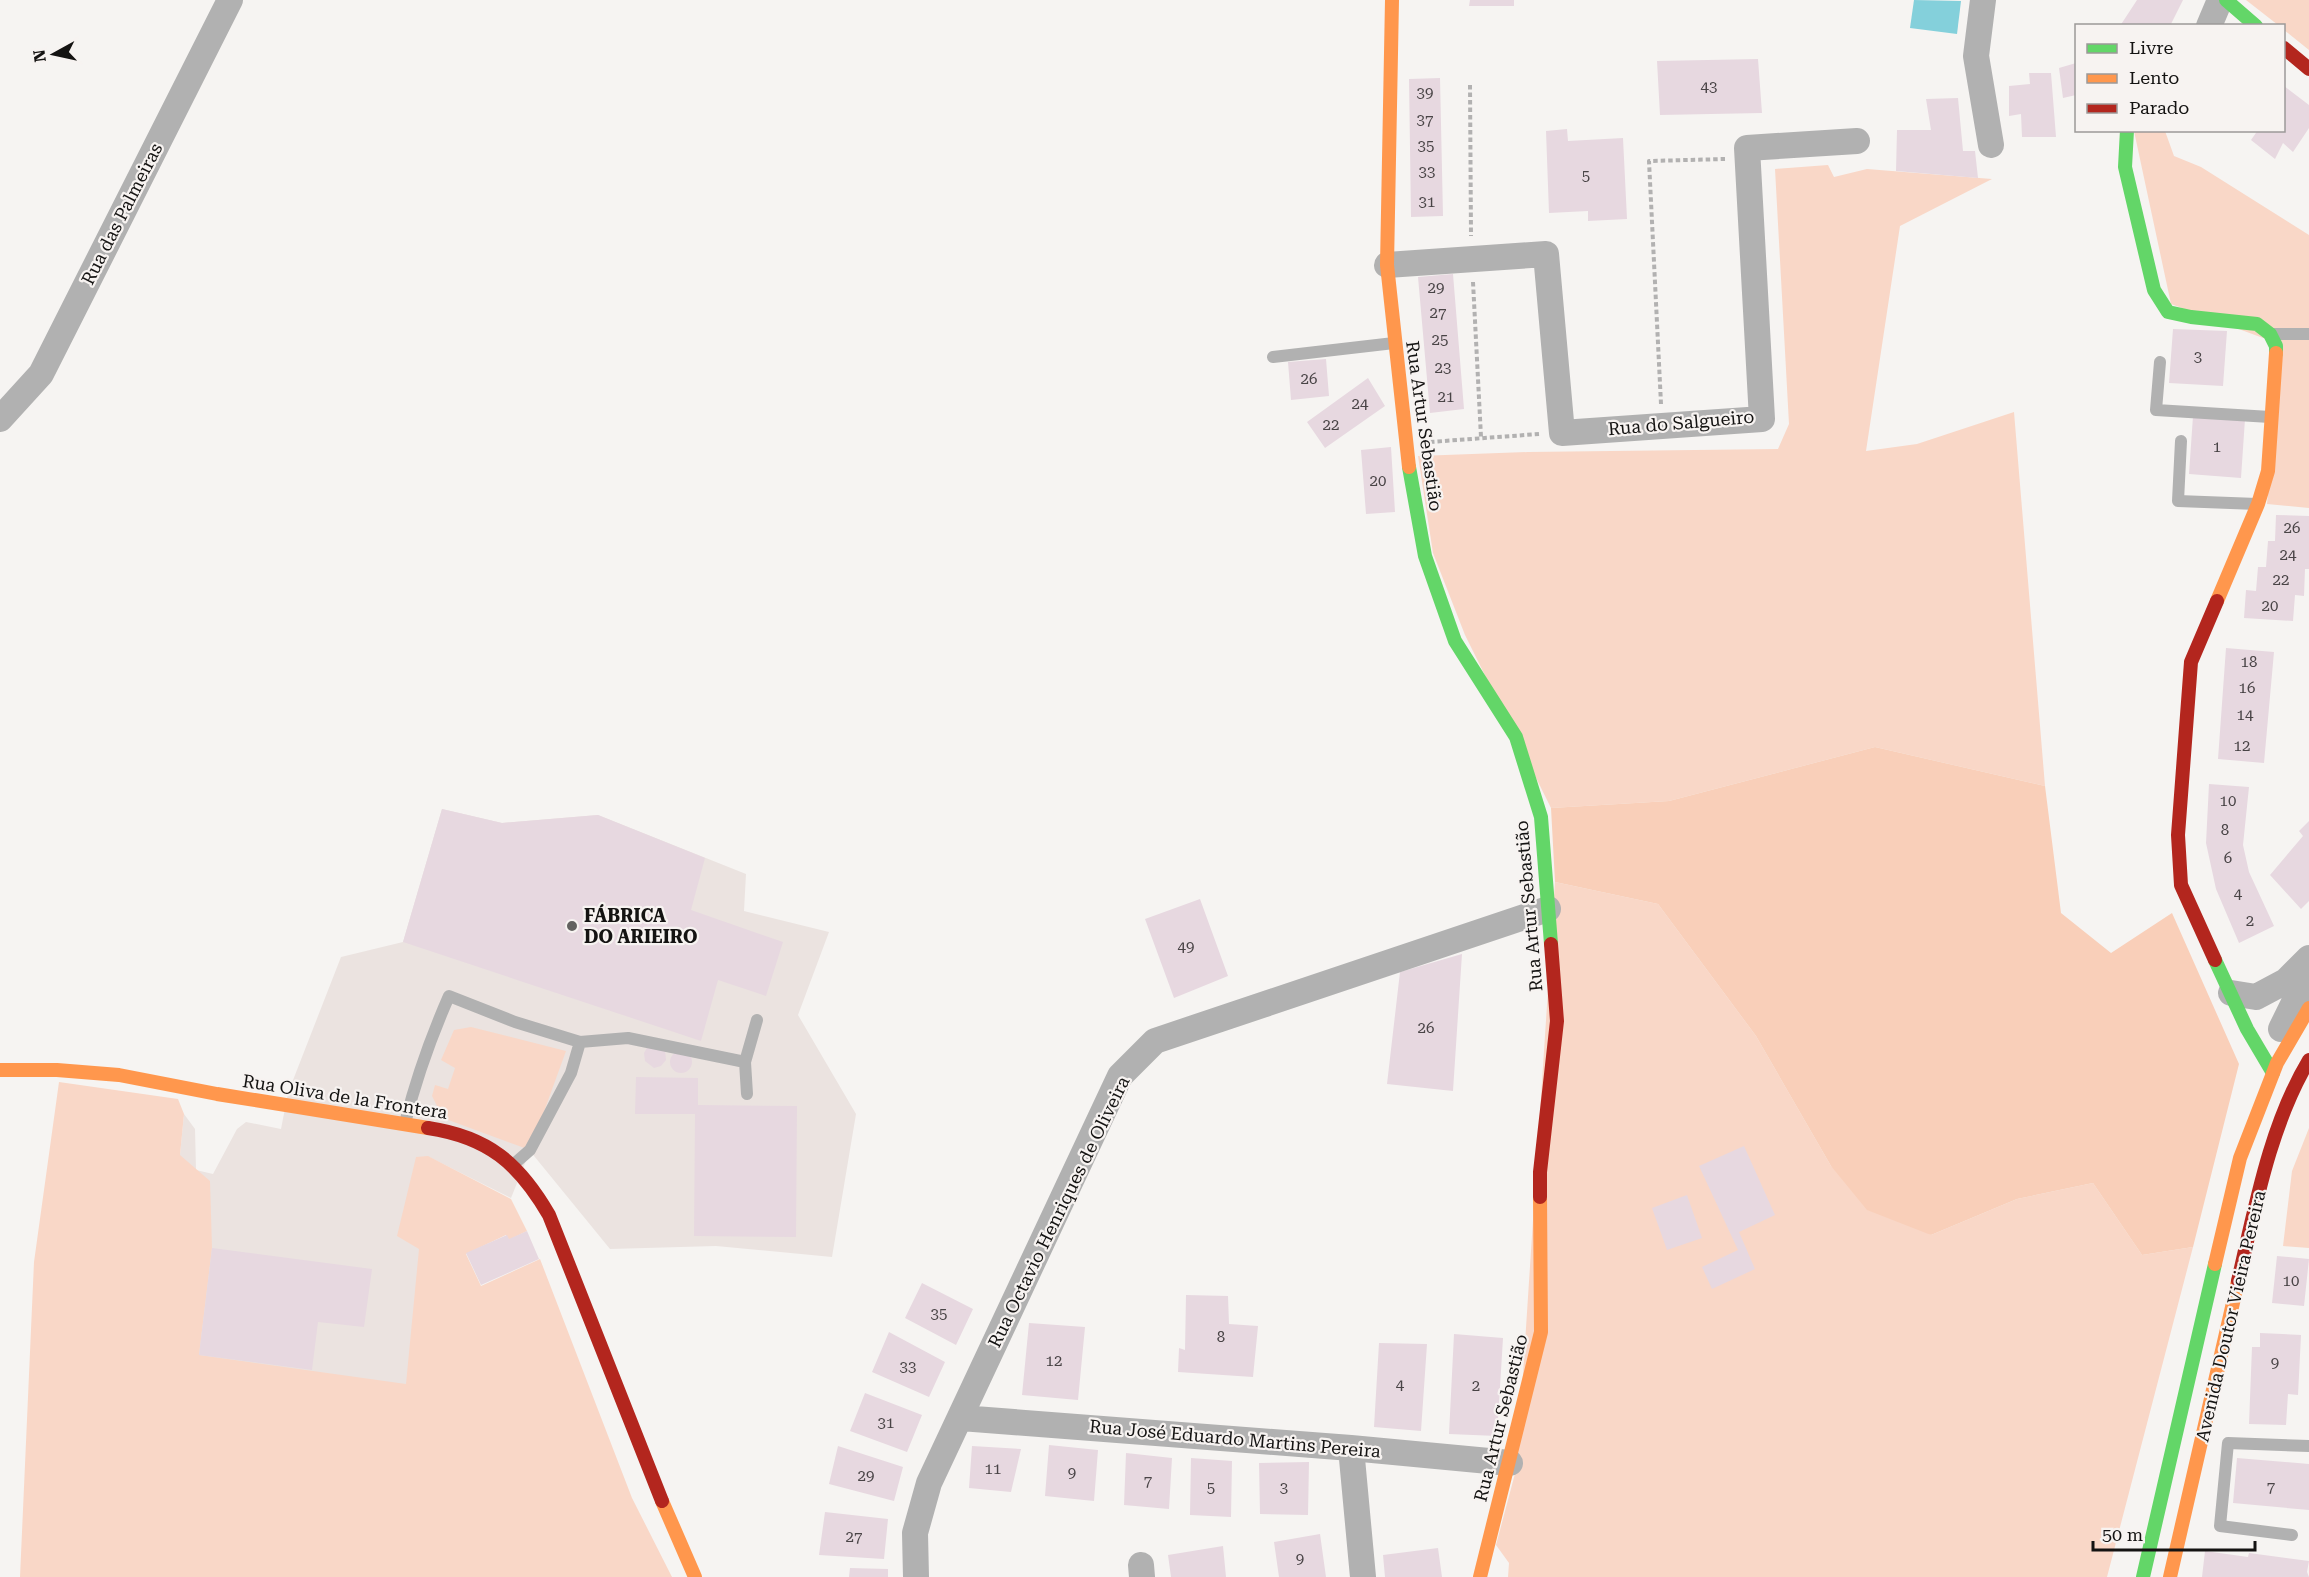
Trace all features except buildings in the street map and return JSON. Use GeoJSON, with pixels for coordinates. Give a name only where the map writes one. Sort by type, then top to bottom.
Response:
{"type":"FeatureCollection","features":[{"type":"Feature","properties":{"kind":"street","name":"Rua das Palmeiras"},"geometry":{"type":"LineString","coordinates":[[0,419],[41,374],[230,0]]}},
{"type":"Feature","properties":{"kind":"street","name":"Rua Artur Sebastião"},"geometry":{"type":"LineString","coordinates":[[1392,0],[1387,265],[1405,442],[1425,556],[1451,631],[1455,641],[1516,737],[1541,817],[1557,1021],[1540,1172],[1541,1332],[1480,1577]]}},
{"type":"Feature","properties":{"kind":"street"},"geometry":{"type":"LineString","coordinates":[[1983,0],[1976,56],[1991,145]]}},
{"type":"Feature","properties":{"kind":"street"},"geometry":{"type":"LineString","coordinates":[[2210,24],[2220,0]]}},
{"type":"Feature","properties":{"kind":"street"},"geometry":{"type":"LineString","coordinates":[[2226,0],[2254,24]]}},
{"type":"Feature","properties":{"kind":"street"},"geometry":{"type":"LineString","coordinates":[[2285,50],[2309,69]]}},
{"type":"Feature","properties":{"kind":"street"},"geometry":{"type":"LineString","coordinates":[[2127,132],[2125,167],[2127,178],[2154,290],[2168,312],[2191,317],[2256,324],[2270,334],[2276,346],[2268,471],[2258,504],[2191,662],[2178,835],[2181,885],[2247,1029],[2273,1073]]}},
{"type":"Feature","properties":{"kind":"street"},"geometry":{"type":"LineString","coordinates":[[1748,159],[1747,148],[1857,141]]}},
{"type":"Feature","properties":{"kind":"street","name":"Rua do Salgueiro"},"geometry":{"type":"LineString","coordinates":[[1562,433],[1761,419],[1748,159]]}},
{"type":"Feature","properties":{"kind":"street"},"geometry":{"type":"LineString","coordinates":[[1387,265],[1546,254],[1562,433]]}},
{"type":"Feature","properties":{"kind":"street","name":"Rua Octavio Henriques de Oliveira"},"geometry":{"type":"LineString","coordinates":[[916,1577],[915,1533],[926,1493],[1120,1076],[1155,1041],[1548,909]]}},
{"type":"Feature","properties":{"kind":"street"},"geometry":{"type":"LineString","coordinates":[[2231,993],[2256,997],[2286,981],[2309,957]]}},
{"type":"Feature","properties":{"kind":"street","name":"Avenida Doutor Vieira Pereira"},"geometry":{"type":"LineString","coordinates":[[2273,1073],[2279,1033],[2309,972]]}},
{"type":"Feature","properties":{"kind":"street","name":"Avenida Doutor Vieira Pereira"},"geometry":{"type":"LineString","coordinates":[[2143,1577],[2240,1158],[2273,1073],[2309,1008]]}},
{"type":"Feature","properties":{"kind":"street","name":"Avenida Doutor Vieira Pereira"},"geometry":{"type":"LineString","coordinates":[[2170,1577],[2266,1162],[2300,1076],[2309,1060]]}},
{"type":"Feature","properties":{"kind":"street","name":"Rua Oliva de la Frontera"},"geometry":{"type":"LineString","coordinates":[[0,1070],[57,1070],[119,1076],[217,1094],[405,1123],[458,1135],[499,1153],[513,1165],[536,1192],[563,1247],[675,1533],[695,1577]]}},
{"type":"Feature","properties":{"kind":"street","name":"Rua José Eduardo Martins Pereira"},"geometry":{"type":"LineString","coordinates":[[961,1418],[1351,1448],[1510,1463]]}},
{"type":"Feature","properties":{"kind":"street"},"geometry":{"type":"LineString","coordinates":[[1351,1448],[1363,1577]]}},
{"type":"Feature","properties":{"kind":"lane"},"geometry":{"type":"LineString","coordinates":[[2270,334],[2309,334]]}},
{"type":"Feature","properties":{"kind":"lane"},"geometry":{"type":"LineString","coordinates":[[1273,357],[1394,344]]}},
{"type":"Feature","properties":{"kind":"lane"},"geometry":{"type":"LineString","coordinates":[[2160,362],[2156,410],[2271,417]]}},
{"type":"Feature","properties":{"kind":"lane"},"geometry":{"type":"LineString","coordinates":[[2181,441],[2178,501],[2258,504]]}},
{"type":"Feature","properties":{"kind":"lane"},"geometry":{"type":"LineString","coordinates":[[405,1123],[412,1094],[432,1036],[449,996],[515,1022],[580,1042],[628,1038],[745,1062]]}},
{"type":"Feature","properties":{"kind":"lane"},"geometry":{"type":"LineString","coordinates":[[747,1095],[745,1062],[757,1020]]}},
{"type":"Feature","properties":{"kind":"lane"},"geometry":{"type":"LineString","coordinates":[[513,1165],[530,1150],[571,1073],[580,1042]]}},
{"type":"Feature","properties":{"kind":"lane"},"geometry":{"type":"LineString","coordinates":[[2292,1535],[2220,1526],[2228,1443],[2309,1446]]}},
{"type":"Feature","properties":{"kind":"path"},"geometry":{"type":"LineString","coordinates":[[1470,85],[1472,260],[1481,437]]}},
{"type":"Feature","properties":{"kind":"path"},"geometry":{"type":"LineString","coordinates":[[1661,410],[1649,161],[1748,159]]}},
{"type":"Feature","properties":{"kind":"path"},"geometry":{"type":"LineString","coordinates":[[1405,442],[1562,433]]}},
{"type":"Feature","properties":{"kind":"shaded area"},"geometry":{"type":"Polygon","coordinates":[[[2246,0],[2309,0],[2309,50],[2285,31],[2285,24],[2277,24],[2246,0]]]}},
{"type":"Feature","properties":{"kind":"shaded area"},"geometry":{"type":"Polygon","coordinates":[[[2134,132],[2165,132],[2174,156],[2201,167],[2309,235],[2309,508],[2267,504],[2282,345],[2171,304],[2134,132]]]}},
{"type":"Feature","properties":{"kind":"shaded area"},"geometry":{"type":"Polygon","coordinates":[[[1828,165],[1834,177],[1867,169],[1992,179],[1900,226],[1866,451],[1917,444],[2014,412],[2045,786],[1875,747],[1669,801],[1551,808],[1465,635],[1433,553],[1418,456],[1528,452],[1778,449],[1789,424],[1775,169],[1828,165]]]}},
{"type":"Feature","properties":{"kind":"shaded area"},"geometry":{"type":"Polygon","coordinates":[[[1875,747],[2045,786],[2061,913],[2111,953],[2172,913],[2239,1064],[2193,1247],[2142,1255],[2093,1183],[2017,1199],[1931,1235],[1867,1210],[1831,1166],[1756,1036],[1658,904],[1555,882],[1551,808],[1669,801],[1875,747]]]}},
{"type":"Feature","properties":{"kind":"shaded area"},"geometry":{"type":"Polygon","coordinates":[[[442,809],[502,823],[598,815],[746,874],[744,911],[829,932],[798,1015],[856,1114],[832,1257],[716,1246],[610,1249],[530,1151],[511,1198],[429,1157],[434,1275],[410,1470],[185,1441],[180,1155],[184,1114],[195,1129],[196,1170],[213,1174],[237,1129],[246,1122],[281,1129],[288,1093],[341,957],[403,942],[442,809]]]}},
{"type":"Feature","properties":{"kind":"shaded area"},"geometry":{"type":"Polygon","coordinates":[[[1555,882],[1658,904],[1756,1036],[1831,1166],[1931,1235],[2017,1199],[2093,1183],[2142,1255],[2193,1247],[2107,1577],[1508,1577],[1509,1563],[1496,1545],[1517,1466],[1555,882]]]}},
{"type":"Feature","properties":{"kind":"shaded area"},"geometry":{"type":"Polygon","coordinates":[[[471,1027],[566,1051],[530,1150],[443,1118],[432,1096],[435,1085],[448,1089],[455,1068],[441,1060],[454,1030],[471,1027]]]}},
{"type":"Feature","properties":{"kind":"shaded area"},"geometry":{"type":"Polygon","coordinates":[[[59,1082],[178,1099],[184,1114],[180,1155],[210,1181],[212,1248],[199,1355],[406,1384],[419,1249],[397,1236],[416,1157],[428,1156],[511,1199],[527,1231],[509,1240],[506,1235],[466,1254],[481,1286],[540,1259],[632,1498],[672,1577],[20,1577],[34,1262],[59,1082]]]}},
{"type":"Feature","properties":{"kind":"shaded area"},"geometry":{"type":"Polygon","coordinates":[[[2309,1128],[2309,1248],[2283,1246],[2292,1171],[2309,1128]]]}},
{"type":"Feature","properties":{"kind":"water"},"geometry":{"type":"Polygon","coordinates":[[[1914,0],[1961,1],[1957,34],[1910,28],[1914,0]]]}},
{"type":"Feature","properties":{"kind":"traffic: fast"},"geometry":{"type":"LineString","coordinates":[[2226,0],[2254,24]]}},
{"type":"Feature","properties":{"kind":"traffic: fast"},"geometry":{"type":"LineString","coordinates":[[2127,132],[2125,167],[2154,290],[2168,312],[2191,317],[2257,324],[2270,334],[2276,346],[2276,353]]}},
{"type":"Feature","properties":{"kind":"traffic: fast"},"geometry":{"type":"LineString","coordinates":[[1409,467],[1425,556],[1455,641],[1516,737],[1541,817],[1551,944]]}},
{"type":"Feature","properties":{"kind":"traffic: fast"},"geometry":{"type":"LineString","coordinates":[[2215,960],[2247,1029],[2273,1073]]}},
{"type":"Feature","properties":{"kind":"traffic: fast"},"geometry":{"type":"LineString","coordinates":[[2143,1577],[2215,1264]]}},
{"type":"Feature","properties":{"kind":"traffic: slow"},"geometry":{"type":"LineString","coordinates":[[1392,0],[1387,265],[1409,467]]}},
{"type":"Feature","properties":{"kind":"traffic: slow"},"geometry":{"type":"LineString","coordinates":[[2217,601],[2258,504],[2268,471],[2276,353]]}},
{"type":"Feature","properties":{"kind":"traffic: slow"},"geometry":{"type":"LineString","coordinates":[[2215,1264],[2240,1158],[2277,1063],[2309,1008]]}},
{"type":"Feature","properties":{"kind":"traffic: slow"},"geometry":{"type":"LineString","coordinates":[[0,1070],[57,1070],[119,1075],[217,1094],[428,1128]]}},
{"type":"Feature","properties":{"kind":"traffic: slow"},"geometry":{"type":"LineString","coordinates":[[1480,1577],[1541,1332],[1540,1197]]}},
{"type":"Feature","properties":{"kind":"traffic: slow"},"geometry":{"type":"LineString","coordinates":[[2170,1577],[2238,1281]]}},
{"type":"Feature","properties":{"kind":"traffic: slow"},"geometry":{"type":"LineString","coordinates":[[662,1501],[695,1577]]}},
{"type":"Feature","properties":{"kind":"traffic: jam"},"geometry":{"type":"LineString","coordinates":[[2285,49],[2309,69]]}},
{"type":"Feature","properties":{"kind":"traffic: jam"},"geometry":{"type":"LineString","coordinates":[[2215,960],[2181,885],[2178,835],[2191,662],[2217,601]]}},
{"type":"Feature","properties":{"kind":"traffic: jam"},"geometry":{"type":"LineString","coordinates":[[1540,1197],[1540,1172],[1557,1021],[1551,944]]}},
{"type":"Feature","properties":{"kind":"traffic: jam"},"geometry":{"type":"LineString","coordinates":[[2238,1281],[2274,1139],[2295,1085],[2309,1060]]}},
{"type":"Feature","properties":{"kind":"traffic: jam"},"geometry":{"type":"LineString","coordinates":[[428,1128],[468,1138],[500,1155],[526,1181],[538,1197],[549,1215],[662,1501]]}},
{"type":"Feature","properties":{"kind":"place","name":"FÁBRICA DO ARIEIRO"},"geometry":{"type":"Point","coordinates":[572,926]}}]}
